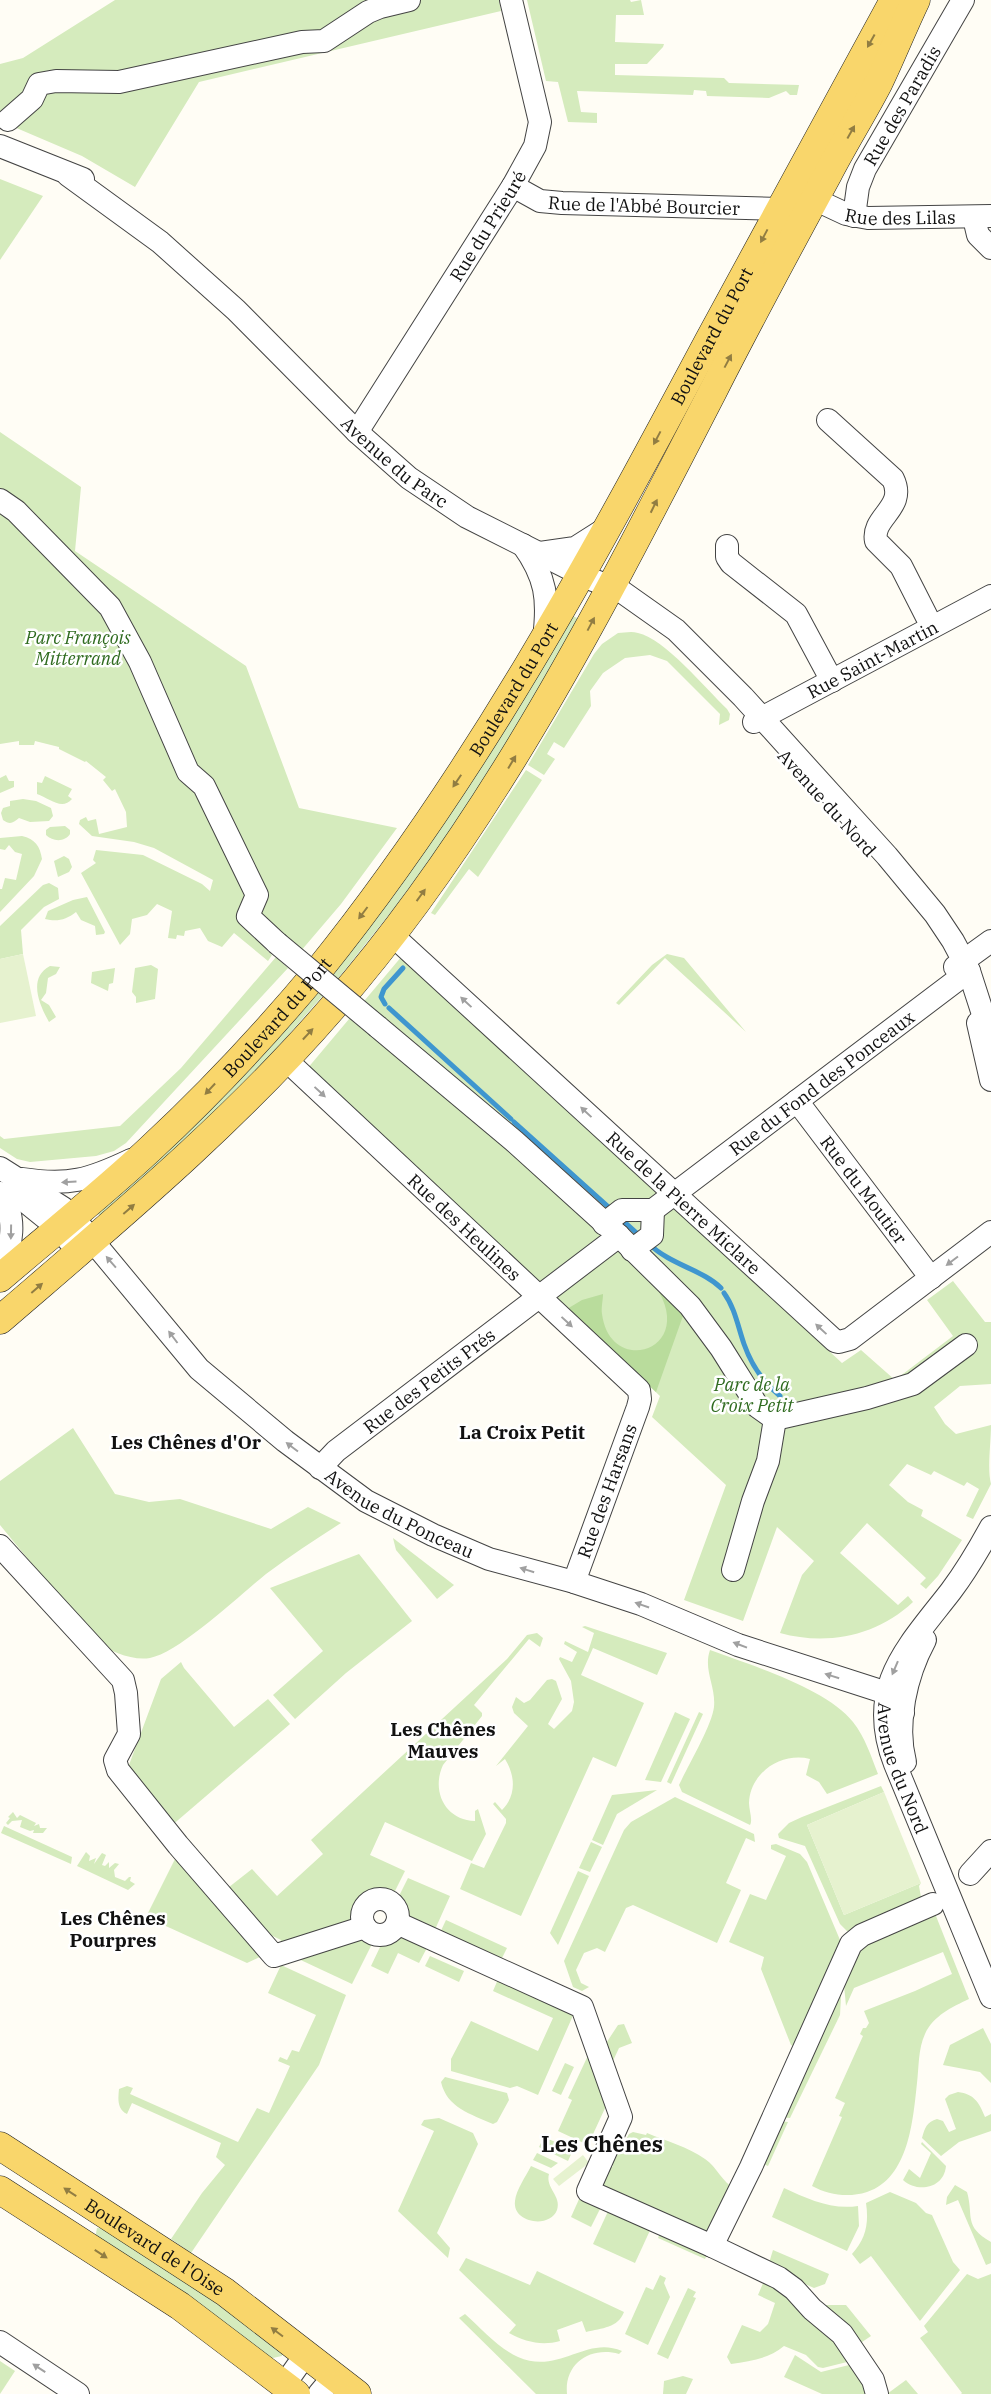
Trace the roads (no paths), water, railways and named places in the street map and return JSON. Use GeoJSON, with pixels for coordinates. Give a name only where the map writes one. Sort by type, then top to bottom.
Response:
{"type":"FeatureCollection","features":[{"type":"Feature","properties":{"kind":"main road","name":"Boulevard du Port"},"geometry":{"type":"LineString","coordinates":[[0,1278],[146,1152],[210,1089],[292,1000],[352,927],[407,853],[476,753],[544,641],[598,584],[611,525],[779,209],[894,0]]}},
{"type":"Feature","properties":{"kind":"main road","name":"Boulevard du Port"},"geometry":{"type":"LineString","coordinates":[[0,1320],[176,1167],[285,1059],[332,1009],[392,935],[494,791],[598,584],[724,368],[881,77],[916,0]]}},
{"type":"Feature","properties":{"kind":"main road","name":"Boulevard de l'Oise"},"geometry":{"type":"LineString","coordinates":[[0,2146],[226,2292],[306,2354],[326,2385],[357,2394]]}},
{"type":"Feature","properties":{"kind":"main road","name":"Boulevard de l'Oise"},"geometry":{"type":"LineString","coordinates":[[0,2190],[180,2306],[291,2391]]}},
{"type":"Feature","properties":{"kind":"street"},"geometry":{"type":"LineString","coordinates":[[8,120],[32,98],[38,84],[56,81],[119,82],[302,42],[324,41],[368,12],[409,0]]}},
{"type":"Feature","properties":{"kind":"street","name":"Rue du Prieuré"},"geometry":{"type":"LineString","coordinates":[[357,432],[514,186],[535,146],[540,122],[511,0]]}},
{"type":"Feature","properties":{"kind":"street","name":"Boulevard du Port"},"geometry":{"type":"LineString","coordinates":[[881,77],[929,0]]}},
{"type":"Feature","properties":{"kind":"street","name":"Rue des Paradis"},"geometry":{"type":"LineString","coordinates":[[854,216],[858,187],[866,169],[963,0]]}},
{"type":"Feature","properties":{"kind":"street","name":"Avenue du Parc"},"geometry":{"type":"LineString","coordinates":[[0,146],[68,175],[157,240],[236,310],[380,454],[435,497],[467,517],[598,584]]}},
{"type":"Feature","properties":{"kind":"street","name":"Rue de l'Abbé Bourcier"},"geometry":{"type":"LineString","coordinates":[[514,186],[540,201],[562,203],[779,209]]}},
{"type":"Feature","properties":{"kind":"street","name":"Rue des Lilas"},"geometry":{"type":"LineString","coordinates":[[814,199],[854,216],[881,218],[983,217]]}},
{"type":"Feature","properties":{"kind":"street"},"geometry":{"type":"LineString","coordinates":[[983,217],[978,235],[991,248]]}},
{"type":"Feature","properties":{"kind":"street"},"geometry":{"type":"LineString","coordinates":[[828,420],[893,479],[897,490],[896,500],[876,531],[876,541],[901,566],[932,627]]}},
{"type":"Feature","properties":{"kind":"street"},"geometry":{"type":"LineString","coordinates":[[0,500],[22,518],[110,607],[140,662],[188,772],[204,786],[257,895],[248,916],[277,943],[514,1141],[618,1236],[690,1306],[721,1348],[758,1407],[775,1419],[866,1398],[913,1384],[966,1345]]}},
{"type":"Feature","properties":{"kind":"street"},"geometry":{"type":"LineString","coordinates":[[544,641],[546,609],[544,587],[531,549],[575,548],[611,525]]}},
{"type":"Feature","properties":{"kind":"street"},"geometry":{"type":"LineString","coordinates":[[727,546],[727,558],[731,563],[796,614],[832,680]]}},
{"type":"Feature","properties":{"kind":"street","name":"Avenue du Nord"},"geometry":{"type":"LineString","coordinates":[[598,584],[668,635],[758,720],[907,878],[943,926],[991,1039]]}},
{"type":"Feature","properties":{"kind":"street","name":"Rue Saint-Martin"},"geometry":{"type":"LineString","coordinates":[[758,720],[991,596]]}},
{"type":"Feature","properties":{"kind":"street","name":"Rue de la Pierre Miclare"},"geometry":{"type":"LineString","coordinates":[[392,935],[835,1341],[839,1342],[850,1339],[991,1232]]}},
{"type":"Feature","properties":{"kind":"street","name":"Rue du Fond des Ponceaux"},"geometry":{"type":"LineString","coordinates":[[653,1210],[797,1101],[962,969],[991,941]]}},
{"type":"Feature","properties":{"kind":"street","name":"Avenue du Nord"},"geometry":{"type":"LineString","coordinates":[[962,969],[978,1024],[991,1080]]}},
{"type":"Feature","properties":{"kind":"street","name":"Rue des Heulines"},"geometry":{"type":"LineString","coordinates":[[285,1059],[636,1387],[640,1399]]}},
{"type":"Feature","properties":{"kind":"street","name":"Rue du Moutier"},"geometry":{"type":"LineString","coordinates":[[797,1101],[930,1278]]}},
{"type":"Feature","properties":{"kind":"street"},"geometry":{"type":"LineString","coordinates":[[5,1176],[48,1182],[82,1180],[106,1172],[146,1152]]}},
{"type":"Feature","properties":{"kind":"street","name":"Avenue du Ponceau"},"geometry":{"type":"LineString","coordinates":[[5,1176],[63,1208],[65,1222],[199,1369],[320,1468],[372,1504],[459,1546],[534,1573],[574,1582],[671,1615],[733,1643],[785,1662],[888,1693]]}},
{"type":"Feature","properties":{"kind":"street"},"geometry":{"type":"LineString","coordinates":[[0,1194],[7,1205],[12,1231],[9,1250],[0,1272]]}},
{"type":"Feature","properties":{"kind":"street"},"geometry":{"type":"LineString","coordinates":[[622,1210],[653,1210],[652,1235],[618,1236],[622,1210]]}},
{"type":"Feature","properties":{"kind":"street","name":"Rue des Petits Prés"},"geometry":{"type":"LineString","coordinates":[[320,1468],[336,1451],[618,1236]]}},
{"type":"Feature","properties":{"kind":"street","name":"Rue des Harsans"},"geometry":{"type":"LineString","coordinates":[[574,1582],[640,1399]]}},
{"type":"Feature","properties":{"kind":"street"},"geometry":{"type":"LineString","coordinates":[[733,1570],[753,1501],[768,1461],[775,1419]]}},
{"type":"Feature","properties":{"kind":"street","name":"Avenue du Nord"},"geometry":{"type":"LineString","coordinates":[[991,1526],[960,1578],[907,1647],[893,1672],[888,1693],[885,1723],[890,1753],[991,1997]]}},
{"type":"Feature","properties":{"kind":"street","name":"Avenue du Nord"},"geometry":{"type":"LineString","coordinates":[[991,1544],[969,1581],[937,1622],[921,1647],[913,1667],[903,1713],[902,1744],[907,1768],[991,1973]]}},
{"type":"Feature","properties":{"kind":"street"},"geometry":{"type":"LineString","coordinates":[[0,1546],[123,1680],[126,1693],[129,1734],[115,1760],[118,1770],[178,1845],[274,1956],[366,1927]]}},
{"type":"Feature","properties":{"kind":"street"},"geometry":{"type":"LineString","coordinates":[[888,1693],[903,1713]]}},
{"type":"Feature","properties":{"kind":"street"},"geometry":{"type":"LineString","coordinates":[[970,1874],[991,1851]]}},
{"type":"Feature","properties":{"kind":"street"},"geometry":{"type":"LineString","coordinates":[[378,1899],[389,1901],[397,1912],[397,1923],[390,1931],[384,1934],[373,1933],[366,1927],[362,1916],[364,1909],[371,1901],[378,1899]]}},
{"type":"Feature","properties":{"kind":"street"},"geometry":{"type":"LineString","coordinates":[[712,2246],[751,2167],[851,1944],[862,1935],[933,1904]]}},
{"type":"Feature","properties":{"kind":"street"},"geometry":{"type":"LineString","coordinates":[[397,1923],[582,2007],[621,2117],[588,2192],[712,2246],[779,2278],[794,2289],[812,2309],[842,2334],[873,2380],[877,2394]]}},
{"type":"Feature","properties":{"kind":"street"},"geometry":{"type":"LineString","coordinates":[[0,2342],[78,2394]]}},
{"type":"Feature","properties":{"kind":"street","name":"Boulevard de l'Oise"},"geometry":{"type":"LineString","coordinates":[[291,2391],[306,2354]]}},
{"type":"Feature","properties":{"kind":"waterway"},"geometry":{"type":"LineString","coordinates":[[385,1004],[381,997],[384,989],[403,968]]}},
{"type":"Feature","properties":{"kind":"waterway"},"geometry":{"type":"LineString","coordinates":[[389,1008],[511,1119]]}},
{"type":"Feature","properties":{"kind":"waterway"},"geometry":{"type":"LineString","coordinates":[[514,1122],[613,1211]]}},
{"type":"Feature","properties":{"kind":"waterway"},"geometry":{"type":"LineString","coordinates":[[620,1218],[640,1236]]}},
{"type":"Feature","properties":{"kind":"waterway"},"geometry":{"type":"LineString","coordinates":[[649,1244],[667,1257],[705,1276],[721,1288]]}},
{"type":"Feature","properties":{"kind":"waterway"},"geometry":{"type":"LineString","coordinates":[[724,1293],[734,1311],[750,1359],[763,1379],[780,1396]]}},
{"type":"Feature","properties":{"kind":"district","name":"La Croix Petit"},"geometry":{"type":"Point","coordinates":[522,1432]}},
{"type":"Feature","properties":{"kind":"district","name":"Les Chênes d'Or"},"geometry":{"type":"Point","coordinates":[186,1442]}},
{"type":"Feature","properties":{"kind":"district","name":"Les Chênes Mauves"},"geometry":{"type":"Point","coordinates":[443,1740]}},
{"type":"Feature","properties":{"kind":"district","name":"Les Chênes Pourpres"},"geometry":{"type":"Point","coordinates":[113,1929]}},
{"type":"Feature","properties":{"kind":"district","name":"Les Chênes"},"geometry":{"type":"Point","coordinates":[602,2143]}},
{"type":"Feature","properties":{"kind":"park label","name":"Parc François Mitterrand"},"geometry":{"type":"Point","coordinates":[78,648]}},
{"type":"Feature","properties":{"kind":"park label","name":"Parc de la Croix Petit"},"geometry":{"type":"Point","coordinates":[752,1394]}}]}
